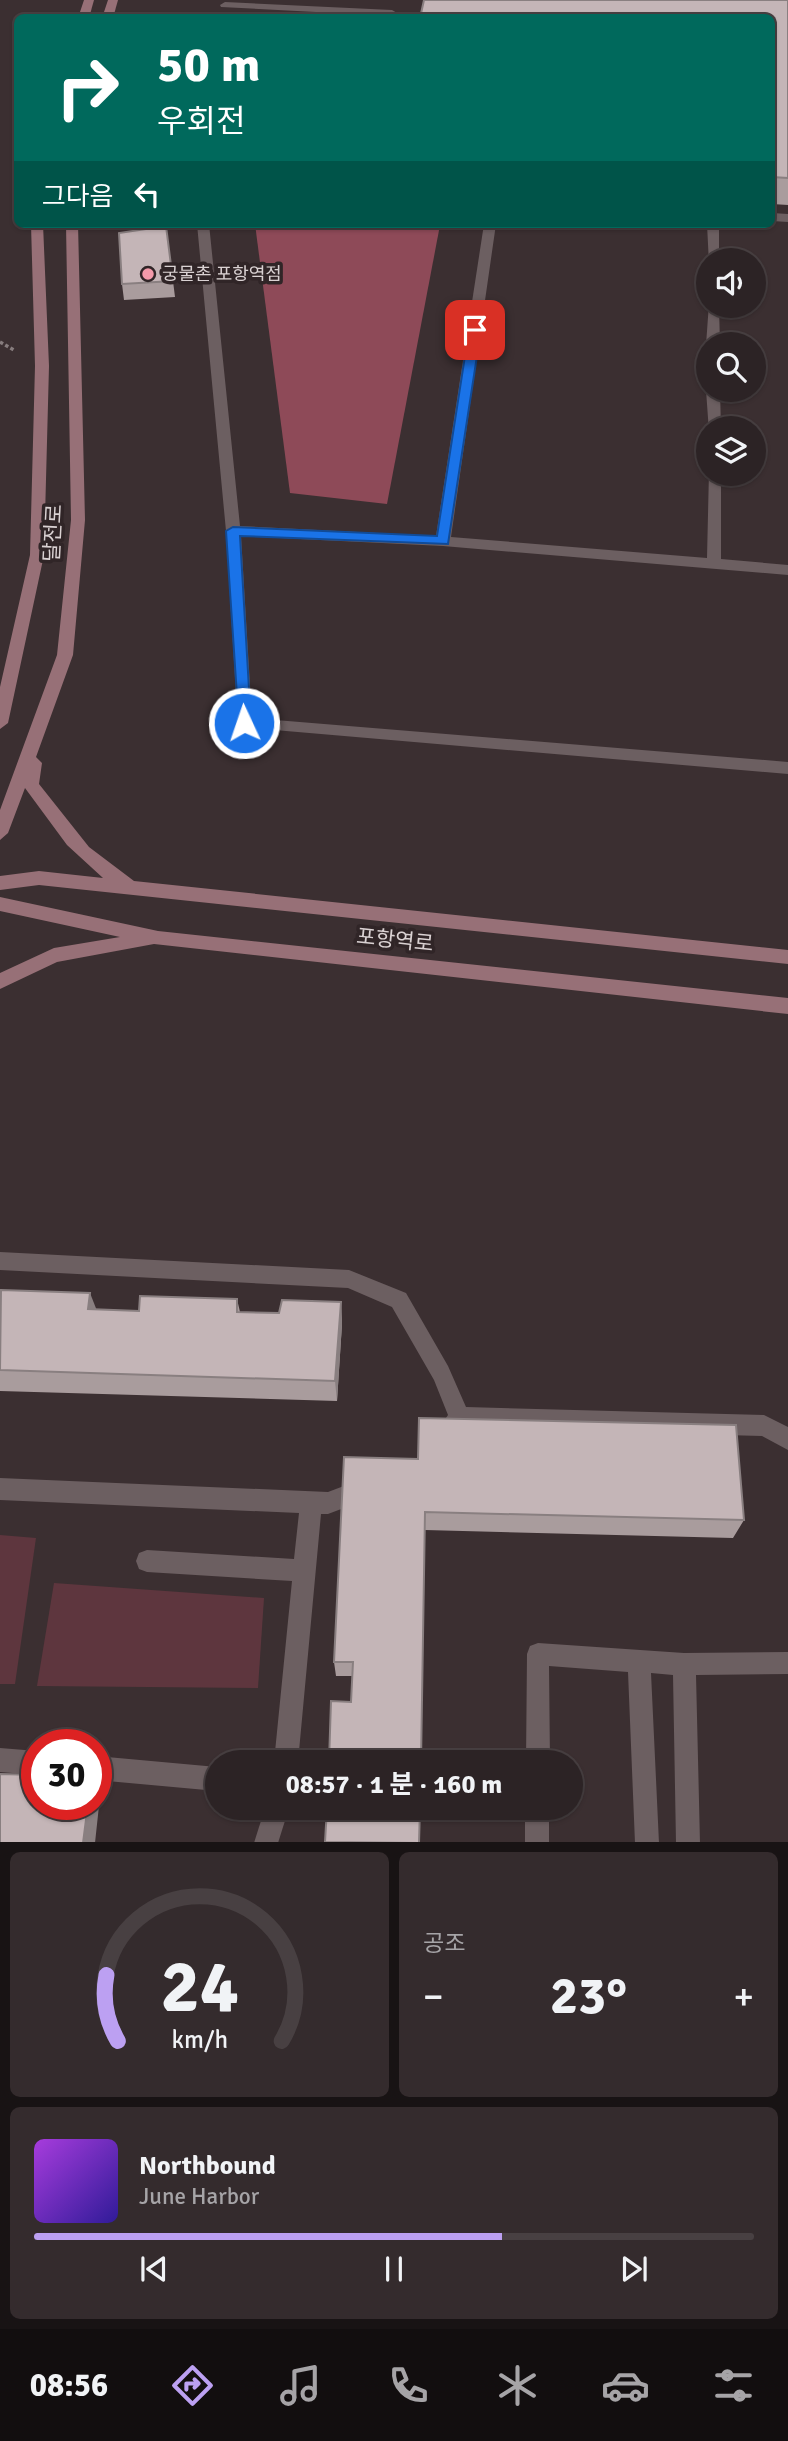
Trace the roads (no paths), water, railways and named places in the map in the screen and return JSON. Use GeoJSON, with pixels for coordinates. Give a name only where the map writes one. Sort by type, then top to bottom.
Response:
{"type":"FeatureCollection","features":[{"type":"Feature","properties":{"kind":"street"},"geometry":{"type":"LineString","coordinates":[[226,3],[377,14]]}},
{"type":"Feature","properties":{"kind":"street","name":"달전로"},"geometry":{"type":"LineString","coordinates":[[0,722],[37,555],[42,366],[37,228]]}},
{"type":"Feature","properties":{"kind":"street","name":"달전로"},"geometry":{"type":"LineString","coordinates":[[0,833],[65,655],[78,520],[72,228]]}},
{"type":"Feature","properties":{"kind":"street"},"geometry":{"type":"LineString","coordinates":[[203,228],[233,531],[244,723],[788,768]]}},
{"type":"Feature","properties":{"kind":"street"},"geometry":{"type":"LineString","coordinates":[[443,541],[490,228]]}},
{"type":"Feature","properties":{"kind":"street"},"geometry":{"type":"LineString","coordinates":[[713,228],[713,248]]}},
{"type":"Feature","properties":{"kind":"street"},"geometry":{"type":"LineString","coordinates":[[714,486],[714,562]]}},
{"type":"Feature","properties":{"kind":"street"},"geometry":{"type":"LineString","coordinates":[[233,531],[443,541],[788,570]]}},
{"type":"Feature","properties":{"kind":"street"},"geometry":{"type":"LineString","coordinates":[[38,732],[32,785],[75,845],[98,869],[135,888]]}},
{"type":"Feature","properties":{"kind":"street","name":"포항역로"},"geometry":{"type":"LineString","coordinates":[[0,883],[39,878],[788,957]]}},
{"type":"Feature","properties":{"kind":"street","name":"포항역로"},"geometry":{"type":"LineString","coordinates":[[0,904],[158,938],[788,1006]]}},
{"type":"Feature","properties":{"kind":"street"},"geometry":{"type":"LineString","coordinates":[[0,981],[54,955],[158,938]]}},
{"type":"Feature","properties":{"kind":"street"},"geometry":{"type":"LineString","coordinates":[[0,1261],[349,1279],[399,1300],[441,1373],[460,1417]]}},
{"type":"Feature","properties":{"kind":"street"},"geometry":{"type":"LineString","coordinates":[[460,1417],[764,1426],[788,1439]]}},
{"type":"Feature","properties":{"kind":"street"},"geometry":{"type":"LineString","coordinates":[[435,1448],[460,1417]]}},
{"type":"Feature","properties":{"kind":"street"},"geometry":{"type":"LineString","coordinates":[[0,1489],[328,1503],[379,1484]]}},
{"type":"Feature","properties":{"kind":"street"},"geometry":{"type":"LineString","coordinates":[[287,1750],[311,1502]]}},
{"type":"Feature","properties":{"kind":"street"},"geometry":{"type":"LineString","coordinates":[[147,1561],[304,1571]]}},
{"type":"Feature","properties":{"kind":"street"},"geometry":{"type":"LineString","coordinates":[[538,1750],[538,1654],[684,1664],[788,1663]]}},
{"type":"Feature","properties":{"kind":"street"},"geometry":{"type":"LineString","coordinates":[[639,1660],[647,1842]]}},
{"type":"Feature","properties":{"kind":"street"},"geometry":{"type":"LineString","coordinates":[[684,1664],[688,1842]]}},
{"type":"Feature","properties":{"kind":"street"},"geometry":{"type":"LineString","coordinates":[[0,1760],[21,1762]]}},
{"type":"Feature","properties":{"kind":"street"},"geometry":{"type":"LineString","coordinates":[[112,1769],[205,1778]]}},
{"type":"Feature","properties":{"kind":"street"},"geometry":{"type":"LineString","coordinates":[[267,1842],[274,1820]]}},
{"type":"Feature","properties":{"kind":"street"},"geometry":{"type":"LineString","coordinates":[[537,1820],[537,1842]]}},
{"type":"Feature","properties":{"kind":"place","name":"궁물촌 포항역점"},"geometry":{"type":"Point","coordinates":[148,274]}}]}
